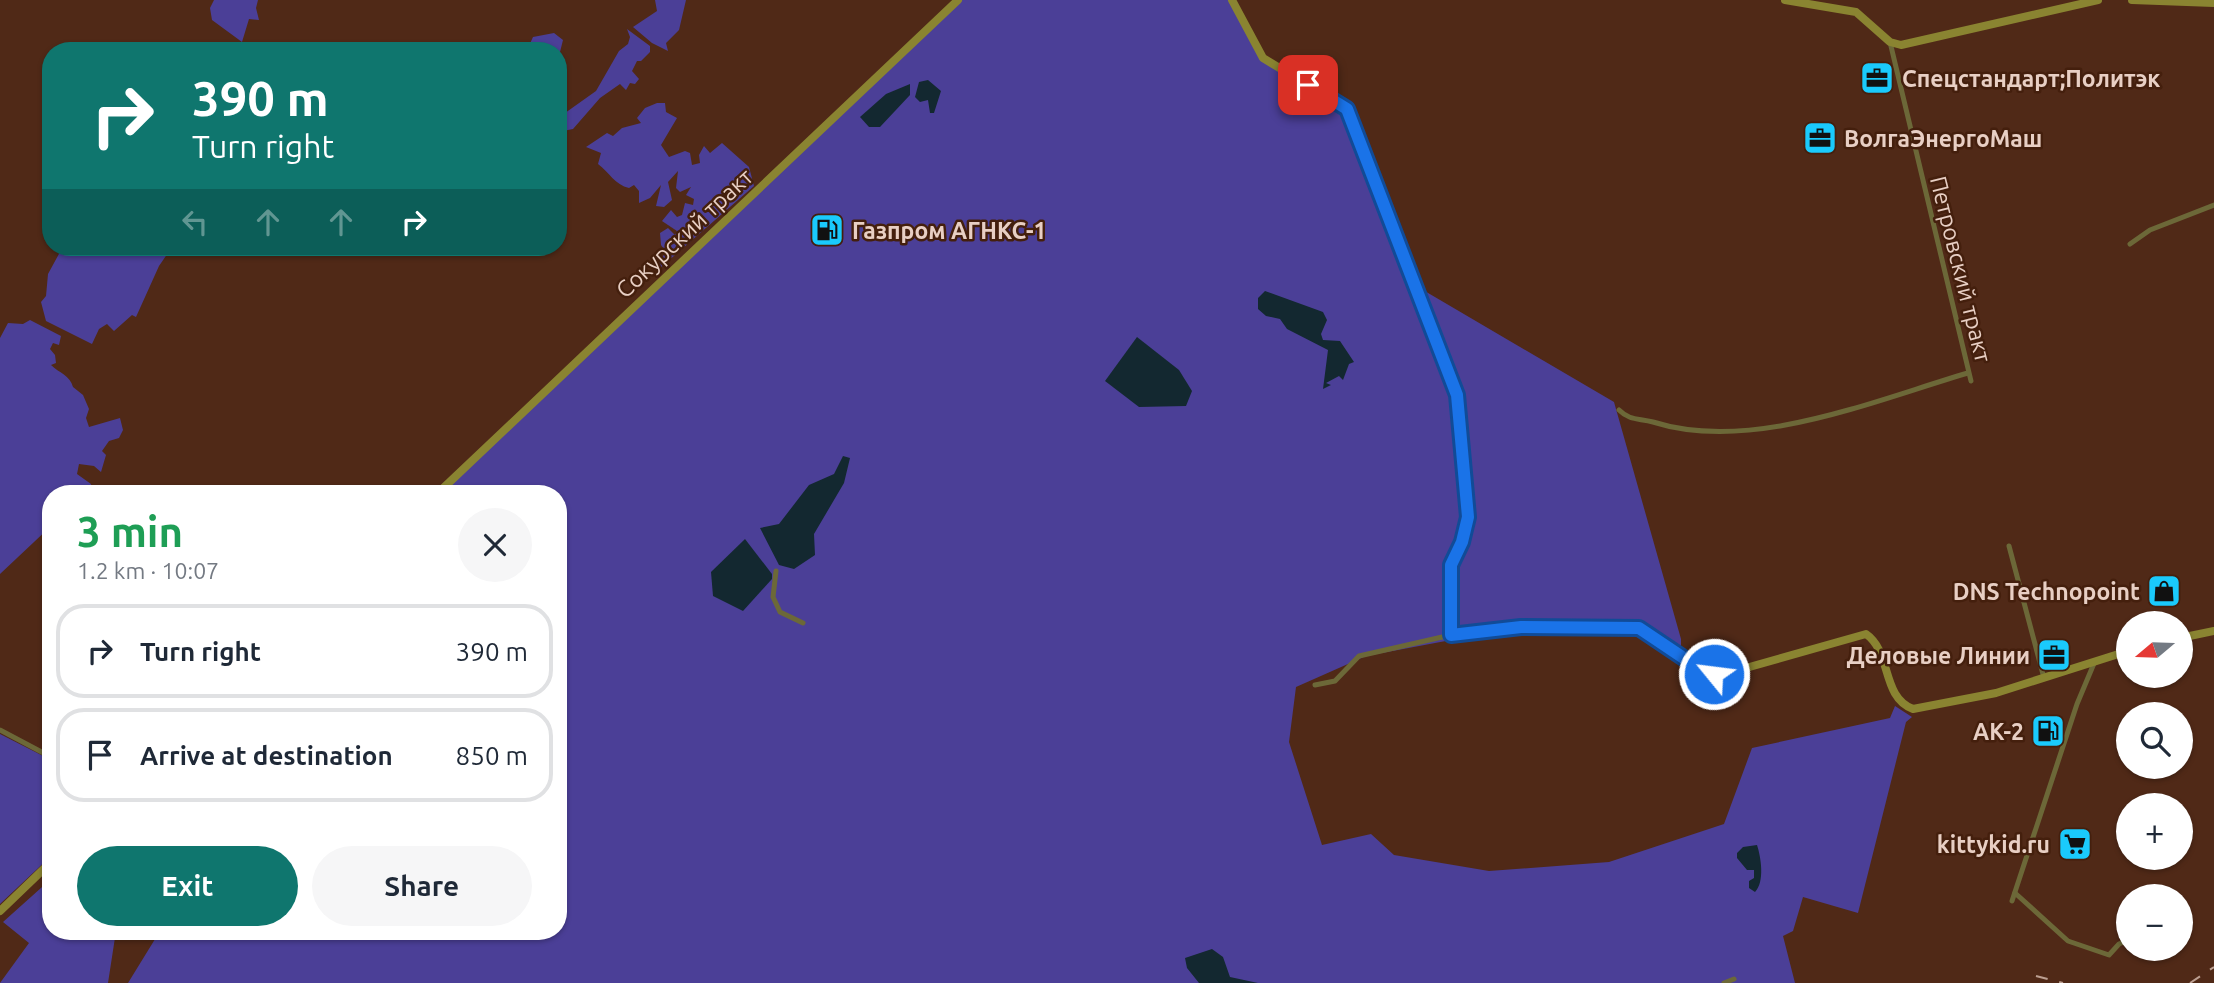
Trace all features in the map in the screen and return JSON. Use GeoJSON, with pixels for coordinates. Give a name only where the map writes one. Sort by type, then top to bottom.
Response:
{"type":"FeatureCollection","features":[{"type":"Feature","properties":{"kind":"street"},"geometry":{"type":"LineString","coordinates":[[1232,0],[1263,58],[1347,109],[1457,395],[1468,517],[1462,542],[1451,565],[1451,635]]}},
{"type":"Feature","properties":{"kind":"street"},"geometry":{"type":"LineString","coordinates":[[1785,0],[1856,12],[1890,42],[1901,45],[2098,0]]}},
{"type":"Feature","properties":{"kind":"street"},"geometry":{"type":"LineString","coordinates":[[2133,0],[2214,3]]}},
{"type":"Feature","properties":{"kind":"street","name":"Сокурский тракт"},"geometry":{"type":"LineString","coordinates":[[446,485],[953,2]]}},
{"type":"Feature","properties":{"kind":"street","name":"Петровский тракт"},"geometry":{"type":"LineString","coordinates":[[1890,42],[1971,381]]}},
{"type":"Feature","properties":{"kind":"street"},"geometry":{"type":"LineString","coordinates":[[2130,244],[2150,230],[2214,205]]}},
{"type":"Feature","properties":{"kind":"street"},"geometry":{"type":"LineString","coordinates":[[1619,410],[1627,418],[1649,421],[1674,430],[1699,433],[1745,431],[1804,421],[1968,373]]}},
{"type":"Feature","properties":{"kind":"street"},"geometry":{"type":"LineString","coordinates":[[2009,546],[2044,678]]}},
{"type":"Feature","properties":{"kind":"street"},"geometry":{"type":"LineString","coordinates":[[776,571],[773,597],[779,612],[803,623]]}},
{"type":"Feature","properties":{"kind":"street"},"geometry":{"type":"LineString","coordinates":[[1315,685],[1335,681],[1359,656],[1451,635],[1521,627],[1639,628],[1703,671],[1720,675],[1866,634],[1879,647],[1897,698],[1913,709],[1996,693],[2116,655]]}},
{"type":"Feature","properties":{"kind":"street"},"geometry":{"type":"LineString","coordinates":[[2193,635],[2214,631]]}},
{"type":"Feature","properties":{"kind":"street"},"geometry":{"type":"LineString","coordinates":[[2012,901],[2077,704],[2095,661]]}},
{"type":"Feature","properties":{"kind":"street"},"geometry":{"type":"LineString","coordinates":[[0,730],[42,752]]}},
{"type":"Feature","properties":{"kind":"street"},"geometry":{"type":"LineString","coordinates":[[0,911],[42,871]]}},
{"type":"Feature","properties":{"kind":"street"},"geometry":{"type":"LineString","coordinates":[[2015,892],[2068,941],[2109,955],[2116,947]]}},
{"type":"Feature","properties":{"kind":"street"},"geometry":{"type":"LineString","coordinates":[[1724,983],[1734,979]]}},
{"type":"Feature","properties":{"kind":"shaded area"},"geometry":{"type":"Polygon","coordinates":[[[214,0],[258,0],[256,8],[259,20],[249,19],[242,42],[212,20],[210,8],[214,0]]]}},
{"type":"Feature","properties":{"kind":"shaded area"},"geometry":{"type":"Polygon","coordinates":[[[655,0],[686,0],[679,30],[666,43],[668,51],[652,43],[633,27],[657,11],[655,0]]]}},
{"type":"Feature","properties":{"kind":"shaded area"},"geometry":{"type":"Polygon","coordinates":[[[958,0],[1232,0],[1263,58],[1347,109],[1419,291],[1423,290],[1614,402],[1681,639],[1681,655],[1639,628],[1562,628],[1452,635],[1451,640],[1366,656],[1296,687],[1289,742],[1322,845],[1371,834],[1394,855],[1489,871],[1609,862],[1724,824],[1752,748],[1890,718],[1895,706],[1912,717],[1906,722],[1858,913],[1803,897],[1793,931],[1783,936],[1795,983],[128,983],[154,940],[567,940],[567,485],[450,485],[958,0]]]}},
{"type":"Feature","properties":{"kind":"shaded area"},"geometry":{"type":"Polygon","coordinates":[[[627,29],[650,46],[650,52],[641,61],[637,61],[632,71],[639,79],[635,84],[630,83],[626,90],[620,84],[600,98],[573,129],[567,130],[567,112],[596,91],[630,37],[627,29]]]}},
{"type":"Feature","properties":{"kind":"shaded area"},"geometry":{"type":"Polygon","coordinates":[[[554,33],[563,40],[531,42],[533,37],[554,33]]]}},
{"type":"Feature","properties":{"kind":"shaded area"},"geometry":{"type":"Polygon","coordinates":[[[665,103],[666,112],[677,118],[661,145],[669,157],[685,151],[690,153],[692,165],[700,163],[699,155],[704,146],[710,153],[722,143],[749,167],[754,186],[659,269],[653,270],[666,252],[661,245],[660,233],[668,228],[675,235],[677,231],[662,221],[671,210],[677,217],[682,215],[685,203],[693,205],[694,199],[686,195],[691,187],[680,192],[676,188],[678,171],[668,182],[672,200],[664,207],[656,206],[661,185],[650,198],[639,203],[639,191],[634,185],[629,188],[616,181],[598,164],[601,153],[586,147],[607,133],[613,136],[622,128],[641,123],[637,118],[645,108],[665,103]]]}},
{"type":"Feature","properties":{"kind":"shaded area"},"geometry":{"type":"Polygon","coordinates":[[[58,256],[166,256],[136,317],[132,315],[114,331],[107,324],[99,329],[92,344],[46,321],[41,302],[46,296],[48,274],[58,256]]]}},
{"type":"Feature","properties":{"kind":"shaded area"},"geometry":{"type":"Polygon","coordinates":[[[30,320],[61,336],[59,345],[53,343],[50,349],[55,355],[56,363],[51,365],[67,377],[73,387],[83,395],[89,409],[86,418],[89,427],[120,418],[123,430],[119,438],[109,441],[102,451],[106,455],[101,472],[94,466],[79,464],[77,474],[91,485],[42,485],[42,534],[0,574],[0,338],[8,323],[23,324],[30,320]]]}},
{"type":"Feature","properties":{"kind":"shaded area"},"geometry":{"type":"Polygon","coordinates":[[[0,734],[42,755],[42,864],[0,904],[0,734]]]}},
{"type":"Feature","properties":{"kind":"shaded area"},"geometry":{"type":"Polygon","coordinates":[[[42,887],[42,940],[115,940],[108,983],[0,983],[29,943],[3,922],[42,887]]]}},
{"type":"Feature","properties":{"kind":"water"},"geometry":{"type":"Polygon","coordinates":[[[928,80],[941,91],[934,113],[930,113],[928,100],[920,102],[915,97],[919,82],[928,80]]]}},
{"type":"Feature","properties":{"kind":"water"},"geometry":{"type":"Polygon","coordinates":[[[910,84],[910,95],[880,127],[869,127],[860,117],[886,94],[910,84]]]}},
{"type":"Feature","properties":{"kind":"water"},"geometry":{"type":"Polygon","coordinates":[[[1265,291],[1323,312],[1327,320],[1321,334],[1323,340],[1340,341],[1354,362],[1349,364],[1343,380],[1339,376],[1326,383],[1331,385],[1323,389],[1328,350],[1287,329],[1280,319],[1266,316],[1258,309],[1258,298],[1265,291]]]}},
{"type":"Feature","properties":{"kind":"water"},"geometry":{"type":"Polygon","coordinates":[[[1137,337],[1179,370],[1192,391],[1186,406],[1139,407],[1105,381],[1137,337]]]}},
{"type":"Feature","properties":{"kind":"water"},"geometry":{"type":"Polygon","coordinates":[[[843,456],[850,458],[844,483],[814,534],[815,555],[794,569],[779,565],[760,528],[779,524],[809,485],[834,474],[843,456]]]}},
{"type":"Feature","properties":{"kind":"water"},"geometry":{"type":"Polygon","coordinates":[[[745,539],[772,574],[772,579],[743,611],[713,596],[711,572],[745,539]]]}},
{"type":"Feature","properties":{"kind":"water"},"geometry":{"type":"Polygon","coordinates":[[[1757,845],[1761,876],[1755,892],[1749,888],[1749,881],[1754,878],[1754,870],[1747,870],[1737,858],[1737,853],[1743,847],[1757,845]]]}},
{"type":"Feature","properties":{"kind":"water"},"geometry":{"type":"Polygon","coordinates":[[[1212,949],[1223,957],[1230,977],[1258,983],[1199,983],[1187,968],[1185,958],[1212,949]]]}},
{"type":"Feature","properties":{"kind":"railway"},"geometry":{"type":"LineString","coordinates":[[2190,983],[2214,967]]}},
{"type":"Feature","properties":{"kind":"railway"},"geometry":{"type":"LineString","coordinates":[[2036,976],[2063,983]]}},
{"type":"Feature","properties":{"kind":"place","name":"Спецстандарт;Политэк"},"geometry":{"type":"Point","coordinates":[1877,78]}},
{"type":"Feature","properties":{"kind":"place","name":"ВолгаЭнергоМаш"},"geometry":{"type":"Point","coordinates":[1820,138]}},
{"type":"Feature","properties":{"kind":"place","name":"Газпром АГНКС-1"},"geometry":{"type":"Point","coordinates":[827,230]}},
{"type":"Feature","properties":{"kind":"place","name":"DNS Technopoint"},"geometry":{"type":"Point","coordinates":[2164,591]}},
{"type":"Feature","properties":{"kind":"place","name":"Деловые Линии"},"geometry":{"type":"Point","coordinates":[2054,655]}},
{"type":"Feature","properties":{"kind":"place","name":"АК-2"},"geometry":{"type":"Point","coordinates":[2048,731]}},
{"type":"Feature","properties":{"kind":"place","name":"kittykid.ru"},"geometry":{"type":"Point","coordinates":[2075,844]}},
{"type":"Feature","properties":{"kind":"route"},"geometry":{"type":"LineString","coordinates":[[1308,85],[1347,109],[1408,261],[1457,395],[1468,517],[1462,542],[1451,565],[1451,635],[1521,627],[1639,628],[1661,640],[1703,671],[1714,674]]}}]}
